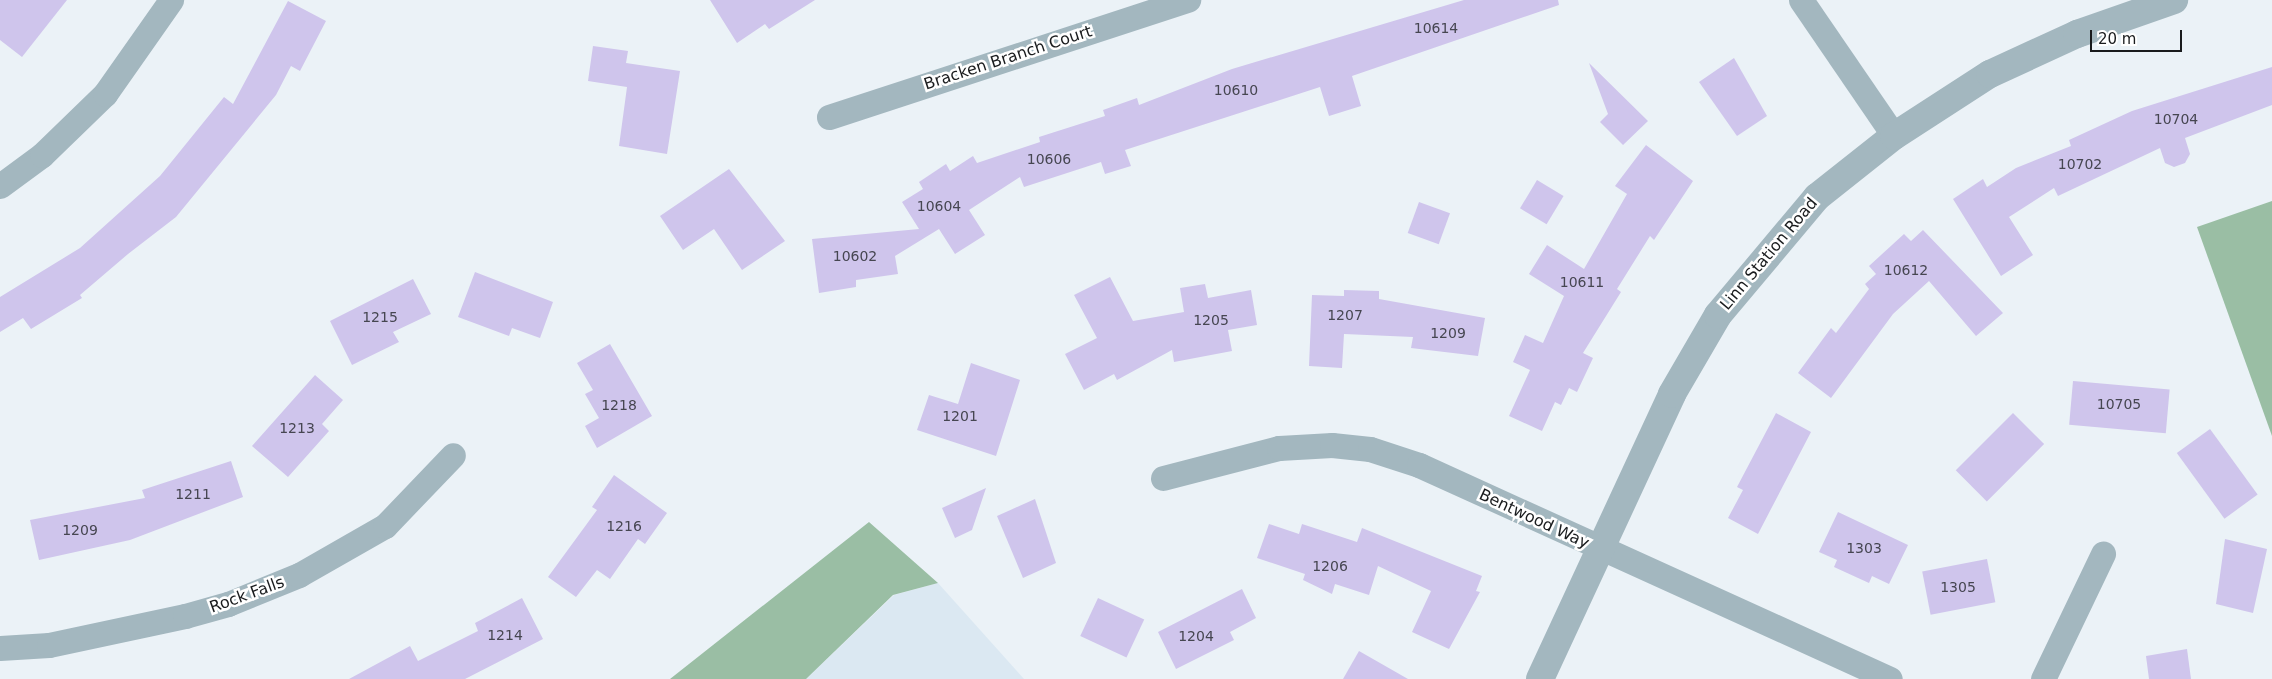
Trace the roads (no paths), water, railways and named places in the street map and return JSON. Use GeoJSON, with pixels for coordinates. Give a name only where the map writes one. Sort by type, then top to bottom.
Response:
{"type":"FeatureCollection","features":[{"type":"Feature","properties":{"kind":"street"},"geometry":{"type":"LineString","coordinates":[[0,186],[42,155],[105,94],[171,0]]}},
{"type":"Feature","properties":{"kind":"street","name":"Bracken Branch Court"},"geometry":{"type":"LineString","coordinates":[[829,117],[1188,0]]}},
{"type":"Feature","properties":{"kind":"street"},"geometry":{"type":"LineString","coordinates":[[1801,0],[1894,136]]}},
{"type":"Feature","properties":{"kind":"street","name":"Linn Station Road"},"geometry":{"type":"LineString","coordinates":[[1540,679],[1603,550],[1672,394],[1718,315],[1816,197],[1894,136],[1990,74],[2077,34],[2174,0]]}},
{"type":"Feature","properties":{"kind":"street","name":"Bentwood Way"},"geometry":{"type":"LineString","coordinates":[[1163,478],[1279,448],[1332,445],[1370,449],[1419,465],[1890,679]]}},
{"type":"Feature","properties":{"kind":"street","name":"Rock Falls"},"geometry":{"type":"LineString","coordinates":[[0,648],[49,645],[185,616],[228,604],[299,575],[385,526],[453,455]]}},
{"type":"Feature","properties":{"kind":"street"},"geometry":{"type":"LineString","coordinates":[[2043,679],[2103,554]]}}]}
